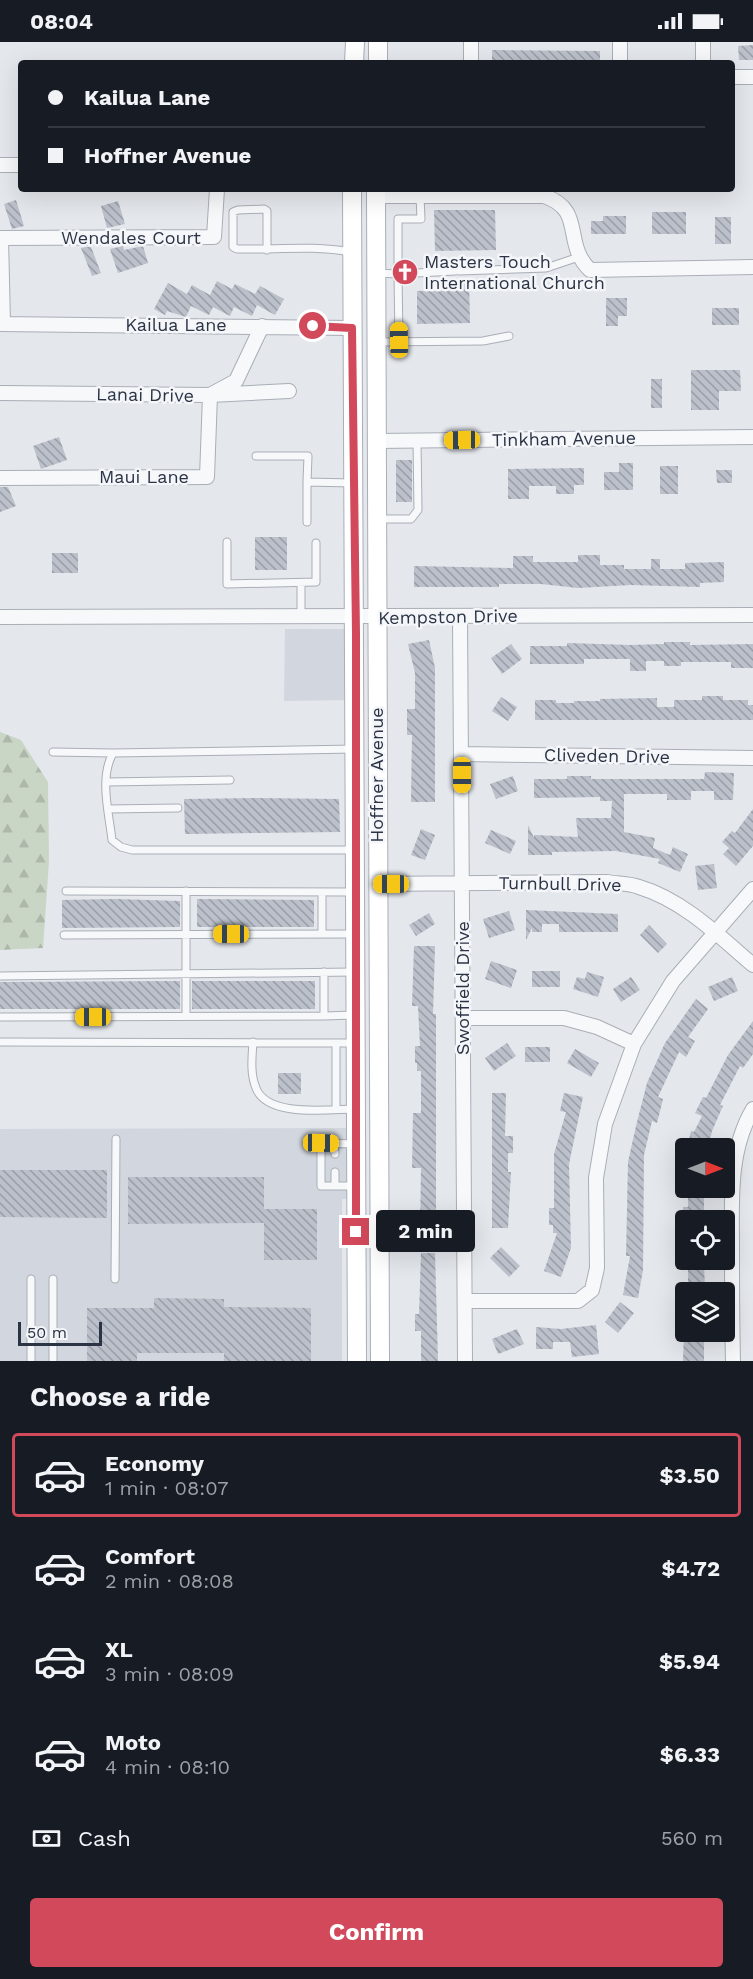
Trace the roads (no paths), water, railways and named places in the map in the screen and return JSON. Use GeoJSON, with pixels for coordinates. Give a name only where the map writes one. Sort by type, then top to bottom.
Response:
{"type":"FeatureCollection","features":[{"type":"Feature","properties":{"kind":"main road"},"geometry":{"type":"LineString","coordinates":[[354,60],[355,42]]}},
{"type":"Feature","properties":{"kind":"main road"},"geometry":{"type":"LineString","coordinates":[[378,42],[378,60]]}},
{"type":"Feature","properties":{"kind":"main road","name":"Hoffner Avenue"},"geometry":{"type":"LineString","coordinates":[[352,192],[357,1361]]}},
{"type":"Feature","properties":{"kind":"main road","name":"Hoffner Avenue"},"geometry":{"type":"LineString","coordinates":[[375,192],[380,1361]]}},
{"type":"Feature","properties":{"kind":"main road"},"geometry":{"type":"LineString","coordinates":[[352,328],[361,338],[368,352],[368,398],[376,441]]}},
{"type":"Feature","properties":{"kind":"main road"},"geometry":{"type":"LineString","coordinates":[[355,854],[364,864],[370,876],[370,996],[377,1010]]}},
{"type":"Feature","properties":{"kind":"street"},"geometry":{"type":"LineString","coordinates":[[471,42],[471,60]]}},
{"type":"Feature","properties":{"kind":"street"},"geometry":{"type":"LineString","coordinates":[[620,42],[620,60]]}},
{"type":"Feature","properties":{"kind":"street"},"geometry":{"type":"LineString","coordinates":[[703,42],[703,60]]}},
{"type":"Feature","properties":{"kind":"street"},"geometry":{"type":"LineString","coordinates":[[735,77],[753,77]]}},
{"type":"Feature","properties":{"kind":"street"},"geometry":{"type":"LineString","coordinates":[[0,165],[18,165]]}},
{"type":"Feature","properties":{"kind":"street","name":"Wendales Court"},"geometry":{"type":"LineString","coordinates":[[1,238],[214,237],[217,192]]}},
{"type":"Feature","properties":{"kind":"street"},"geometry":{"type":"LineString","coordinates":[[384,192],[420,196],[544,196],[561,202],[569,215],[579,257],[590,270],[753,267]]}},
{"type":"Feature","properties":{"kind":"street"},"geometry":{"type":"LineString","coordinates":[[1,238],[2,324]]}},
{"type":"Feature","properties":{"kind":"street","name":"Kailua Lane"},"geometry":{"type":"LineString","coordinates":[[2,324],[352,328]]}},
{"type":"Feature","properties":{"kind":"street"},"geometry":{"type":"LineString","coordinates":[[210,395],[236,381],[262,326]]}},
{"type":"Feature","properties":{"kind":"street","name":"Lanai Drive"},"geometry":{"type":"LineString","coordinates":[[0,393],[210,395],[289,392]]}},
{"type":"Feature","properties":{"kind":"street","name":"Maui Lane"},"geometry":{"type":"LineString","coordinates":[[0,478],[207,477],[210,395]]}},
{"type":"Feature","properties":{"kind":"street","name":"Tinkham Avenue"},"geometry":{"type":"LineString","coordinates":[[376,441],[753,437]]}},
{"type":"Feature","properties":{"kind":"street","name":"Kempston Drive"},"geometry":{"type":"LineString","coordinates":[[0,617],[355,618],[753,615]]}},
{"type":"Feature","properties":{"kind":"street","name":"Swoffield Drive"},"geometry":{"type":"LineString","coordinates":[[460,616],[465,1361]]}},
{"type":"Feature","properties":{"kind":"street","name":"Cliveden Drive"},"geometry":{"type":"LineString","coordinates":[[462,754],[753,758]]}},
{"type":"Feature","properties":{"kind":"street","name":"Turnbull Drive"},"geometry":{"type":"LineString","coordinates":[[377,884],[607,882],[638,886],[667,898],[715,933],[753,965]]}},
{"type":"Feature","properties":{"kind":"street"},"geometry":{"type":"LineString","coordinates":[[466,1301],[578,1301],[592,1290],[597,1268],[596,1178],[605,1124],[634,1044],[673,981],[753,889]]}},
{"type":"Feature","properties":{"kind":"street"},"geometry":{"type":"LineString","coordinates":[[463,1018],[564,1018],[597,1027],[634,1044]]}},
{"type":"Feature","properties":{"kind":"street"},"geometry":{"type":"LineString","coordinates":[[732,1361],[731,1197],[734,1165],[747,1118],[753,1109]]}},
{"type":"Feature","properties":{"kind":"lane"},"geometry":{"type":"LineString","coordinates":[[399,340],[398,219],[420,219],[420,196]]}},
{"type":"Feature","properties":{"kind":"lane"},"geometry":{"type":"LineString","coordinates":[[267,250],[267,211],[264,209],[233,212],[234,247],[237,249],[267,250],[330,249],[352,253]]}},
{"type":"Feature","properties":{"kind":"lane"},"geometry":{"type":"LineString","coordinates":[[376,273],[546,268],[579,257]]}},
{"type":"Feature","properties":{"kind":"lane"},"geometry":{"type":"LineString","coordinates":[[377,342],[483,341],[509,336]]}},
{"type":"Feature","properties":{"kind":"lane"},"geometry":{"type":"LineString","coordinates":[[376,519],[411,519],[418,510],[417,441]]}},
{"type":"Feature","properties":{"kind":"lane"},"geometry":{"type":"LineString","coordinates":[[256,456],[308,456],[307,522]]}},
{"type":"Feature","properties":{"kind":"lane"},"geometry":{"type":"LineString","coordinates":[[307,482],[353,483]]}},
{"type":"Feature","properties":{"kind":"lane"},"geometry":{"type":"LineString","coordinates":[[226,542],[228,584],[316,582],[316,543]]}},
{"type":"Feature","properties":{"kind":"lane"},"geometry":{"type":"LineString","coordinates":[[301,583],[301,617]]}},
{"type":"Feature","properties":{"kind":"lane"},"geometry":{"type":"LineString","coordinates":[[53,752],[356,749]]}},
{"type":"Feature","properties":{"kind":"lane"},"geometry":{"type":"LineString","coordinates":[[113,753],[108,763],[106,782],[108,808],[112,840],[121,847],[132,850],[355,854]]}},
{"type":"Feature","properties":{"kind":"lane"},"geometry":{"type":"LineString","coordinates":[[106,782],[231,780]]}},
{"type":"Feature","properties":{"kind":"lane"},"geometry":{"type":"LineString","coordinates":[[108,808],[178,808]]}},
{"type":"Feature","properties":{"kind":"lane"},"geometry":{"type":"LineString","coordinates":[[66,891],[356,892]]}},
{"type":"Feature","properties":{"kind":"lane"},"geometry":{"type":"LineString","coordinates":[[186,891],[186,1016]]}},
{"type":"Feature","properties":{"kind":"lane"},"geometry":{"type":"LineString","coordinates":[[322,892],[322,934]]}},
{"type":"Feature","properties":{"kind":"lane"},"geometry":{"type":"LineString","coordinates":[[64,935],[356,934]]}},
{"type":"Feature","properties":{"kind":"lane"},"geometry":{"type":"LineString","coordinates":[[324,972],[324,1016]]}},
{"type":"Feature","properties":{"kind":"lane"},"geometry":{"type":"LineString","coordinates":[[0,976],[356,972]]}},
{"type":"Feature","properties":{"kind":"lane"},"geometry":{"type":"LineString","coordinates":[[0,1017],[355,1015]]}},
{"type":"Feature","properties":{"kind":"lane"},"geometry":{"type":"LineString","coordinates":[[0,1042],[356,1043]]}},
{"type":"Feature","properties":{"kind":"lane"},"geometry":{"type":"LineString","coordinates":[[253,1042],[252,1066],[256,1090],[266,1101],[283,1109],[355,1109]]}},
{"type":"Feature","properties":{"kind":"lane"},"geometry":{"type":"LineString","coordinates":[[336,1043],[336,1109]]}},
{"type":"Feature","properties":{"kind":"lane"},"geometry":{"type":"LineString","coordinates":[[115,1278],[116,1138]]}},
{"type":"Feature","properties":{"kind":"lane"},"geometry":{"type":"LineString","coordinates":[[355,1144],[321,1143],[321,1186],[356,1186]]}},
{"type":"Feature","properties":{"kind":"lane"},"geometry":{"type":"LineString","coordinates":[[334,1143],[335,1154]]}},
{"type":"Feature","properties":{"kind":"lane"},"geometry":{"type":"LineString","coordinates":[[335,1172],[335,1186]]}},
{"type":"Feature","properties":{"kind":"lane"},"geometry":{"type":"LineString","coordinates":[[31,1279],[31,1361]]}},
{"type":"Feature","properties":{"kind":"lane"},"geometry":{"type":"LineString","coordinates":[[53,1279],[53,1361]]}},
{"type":"Feature","properties":{"kind":"place","name":"Masters Touch International Church"},"geometry":{"type":"Point","coordinates":[405,272]}}]}
